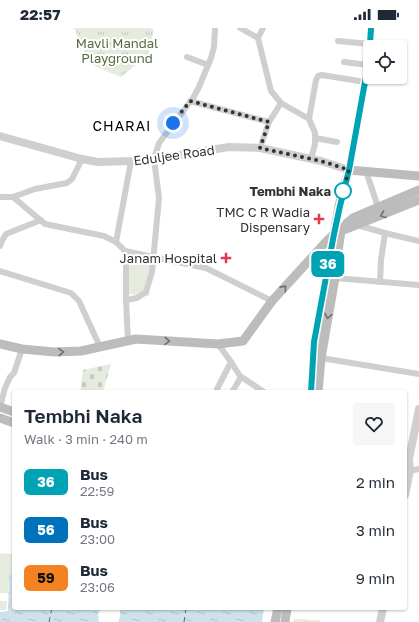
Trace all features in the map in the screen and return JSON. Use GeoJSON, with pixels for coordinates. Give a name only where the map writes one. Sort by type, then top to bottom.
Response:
{"type":"FeatureCollection","features":[{"type":"Feature","properties":{"kind":"main road"},"geometry":{"type":"LineString","coordinates":[[318,390],[321,358],[335,278],[340,206],[349,170],[419,176]]}},
{"type":"Feature","properties":{"kind":"main road"},"geometry":{"type":"LineString","coordinates":[[0,344],[22,349],[54,352],[81,351],[136,339],[218,344],[243,341],[272,301],[319,249],[338,233],[347,222],[353,218],[419,190]]}},
{"type":"Feature","properties":{"kind":"main road"},"geometry":{"type":"LineString","coordinates":[[338,233],[419,200]]}},
{"type":"Feature","properties":{"kind":"main road"},"geometry":{"type":"LineString","coordinates":[[311,390],[314,342],[338,233]]}},
{"type":"Feature","properties":{"kind":"main road"},"geometry":{"type":"LineString","coordinates":[[0,407],[12,411]]}},
{"type":"Feature","properties":{"kind":"main road"},"geometry":{"type":"LineString","coordinates":[[0,418],[12,422]]}},
{"type":"Feature","properties":{"kind":"main road"},"geometry":{"type":"LineString","coordinates":[[276,622],[278,610]]}},
{"type":"Feature","properties":{"kind":"main road"},"geometry":{"type":"LineString","coordinates":[[286,622],[287,610]]}},
{"type":"Feature","properties":{"kind":"street"},"geometry":{"type":"LineString","coordinates":[[126,300],[136,298],[146,292],[152,272],[159,198],[154,159],[159,143],[199,87],[214,47],[215,28]]}},
{"type":"Feature","properties":{"kind":"street"},"geometry":{"type":"LineString","coordinates":[[240,28],[258,38]]}},
{"type":"Feature","properties":{"kind":"street"},"geometry":{"type":"LineString","coordinates":[[263,28],[258,38],[271,92],[281,103],[310,119]]}},
{"type":"Feature","properties":{"kind":"street"},"geometry":{"type":"LineString","coordinates":[[370,40],[371,28]]}},
{"type":"Feature","properties":{"kind":"street"},"geometry":{"type":"LineString","coordinates":[[338,41],[363,43]]}},
{"type":"Feature","properties":{"kind":"street"},"geometry":{"type":"LineString","coordinates":[[187,57],[208,65]]}},
{"type":"Feature","properties":{"kind":"street"},"geometry":{"type":"LineString","coordinates":[[344,62],[363,64]]}},
{"type":"Feature","properties":{"kind":"street"},"geometry":{"type":"LineString","coordinates":[[311,159],[315,133],[310,119],[316,80],[318,76],[322,75],[363,82]]}},
{"type":"Feature","properties":{"kind":"street"},"geometry":{"type":"LineString","coordinates":[[349,170],[365,84]]}},
{"type":"Feature","properties":{"kind":"street"},"geometry":{"type":"LineString","coordinates":[[190,101],[269,122]]}},
{"type":"Feature","properties":{"kind":"street"},"geometry":{"type":"LineString","coordinates":[[260,148],[269,122],[281,103]]}},
{"type":"Feature","properties":{"kind":"street","name":"Eduljee Road"},"geometry":{"type":"LineString","coordinates":[[0,136],[82,159],[98,162],[154,159],[229,147],[260,148],[321,161],[349,170]]}},
{"type":"Feature","properties":{"kind":"street"},"geometry":{"type":"LineString","coordinates":[[315,138],[337,142]]}},
{"type":"Feature","properties":{"kind":"street"},"geometry":{"type":"LineString","coordinates":[[0,197],[13,197],[35,189],[67,183],[72,179],[82,159]]}},
{"type":"Feature","properties":{"kind":"street"},"geometry":{"type":"LineString","coordinates":[[116,242],[131,161]]}},
{"type":"Feature","properties":{"kind":"street"},"geometry":{"type":"LineString","coordinates":[[366,171],[378,208]]}},
{"type":"Feature","properties":{"kind":"street"},"geometry":{"type":"LineString","coordinates":[[13,197],[45,224],[104,236],[116,242],[125,251],[206,268],[272,301]]}},
{"type":"Feature","properties":{"kind":"street"},"geometry":{"type":"LineString","coordinates":[[0,246],[6,234],[41,220]]}},
{"type":"Feature","properties":{"kind":"street"},"geometry":{"type":"LineString","coordinates":[[356,225],[419,241]]}},
{"type":"Feature","properties":{"kind":"street"},"geometry":{"type":"LineString","coordinates":[[380,282],[381,260],[385,233]]}},
{"type":"Feature","properties":{"kind":"street"},"geometry":{"type":"LineString","coordinates":[[125,251],[128,341]]}},
{"type":"Feature","properties":{"kind":"street"},"geometry":{"type":"LineString","coordinates":[[0,271],[71,292],[79,301],[100,347]]}},
{"type":"Feature","properties":{"kind":"street"},"geometry":{"type":"LineString","coordinates":[[335,278],[419,286]]}},
{"type":"Feature","properties":{"kind":"street"},"geometry":{"type":"LineString","coordinates":[[218,344],[241,377],[261,390]]}},
{"type":"Feature","properties":{"kind":"street"},"geometry":{"type":"LineString","coordinates":[[0,407],[3,388],[14,373],[22,349]]}},
{"type":"Feature","properties":{"kind":"street"},"geometry":{"type":"LineString","coordinates":[[321,358],[419,374]]}},
{"type":"Feature","properties":{"kind":"street"},"geometry":{"type":"LineString","coordinates":[[217,389],[232,362]]}},
{"type":"Feature","properties":{"kind":"street"},"geometry":{"type":"LineString","coordinates":[[233,390],[241,377]]}},
{"type":"Feature","properties":{"kind":"street"},"geometry":{"type":"LineString","coordinates":[[419,409],[407,471],[419,469]]}},
{"type":"Feature","properties":{"kind":"street"},"geometry":{"type":"LineString","coordinates":[[380,622],[382,610]]}},
{"type":"Feature","properties":{"kind":"green space","name":"Mavli Mandal Playground"},"geometry":{"type":"Polygon","coordinates":[[[74,28],[151,28],[154,30],[148,55],[121,77],[90,64],[74,28]]]}},
{"type":"Feature","properties":{"kind":"green space"},"geometry":{"type":"Polygon","coordinates":[[[128,254],[151,258],[149,296],[129,294],[128,254]]]}},
{"type":"Feature","properties":{"kind":"green space"},"geometry":{"type":"Polygon","coordinates":[[[111,364],[104,390],[80,390],[83,370],[111,364]]]}},
{"type":"Feature","properties":{"kind":"green space"},"geometry":{"type":"Polygon","coordinates":[[[0,553],[12,554],[12,573],[9,575],[8,593],[0,593],[0,553]]]}},
{"type":"Feature","properties":{"kind":"green space"},"geometry":{"type":"Polygon","coordinates":[[[0,601],[7,601],[6,610],[0,610],[0,601]]]}},
{"type":"Feature","properties":{"kind":"green space"},"geometry":{"type":"Polygon","coordinates":[[[294,619],[320,620],[320,622],[293,622],[294,619]]]}},
{"type":"Feature","properties":{"kind":"water"},"geometry":{"type":"Polygon","coordinates":[[[12,573],[12,610],[100,610],[98,614],[99,622],[0,622],[0,612],[8,611],[9,575],[12,573]]]}},
{"type":"Feature","properties":{"kind":"water"},"geometry":{"type":"Polygon","coordinates":[[[120,610],[264,610],[262,622],[118,622],[120,610]]]}},
{"type":"Feature","properties":{"kind":"ferry route"},"geometry":{"type":"LineString","coordinates":[[49,622],[52,610]]}},
{"type":"Feature","properties":{"kind":"ferry route"},"geometry":{"type":"LineString","coordinates":[[184,622],[186,610]]}},
{"type":"Feature","properties":{"kind":"bus line","name":"36"},"geometry":{"type":"LineString","coordinates":[[311,390],[314,342],[334,234],[349,170],[369,60],[371,28]]}},
{"type":"Feature","properties":{"kind":"place","name":"Tembhi Naka"},"geometry":{"type":"Point","coordinates":[343,191]}},
{"type":"Feature","properties":{"kind":"place","name":"TMC C R Wadia Dispensary"},"geometry":{"type":"Point","coordinates":[319,219]}},
{"type":"Feature","properties":{"kind":"place","name":"Janam Hospital"},"geometry":{"type":"Point","coordinates":[226,258]}},
{"type":"Feature","properties":{"kind":"district","name":"CHARAI"},"geometry":{"type":"Point","coordinates":[122,126]}},
{"type":"Feature","properties":{"kind":"route"},"geometry":{"type":"LineString","coordinates":[[173,123],[190,101],[269,122],[260,148],[321,161],[349,170],[343,191]]}}]}
